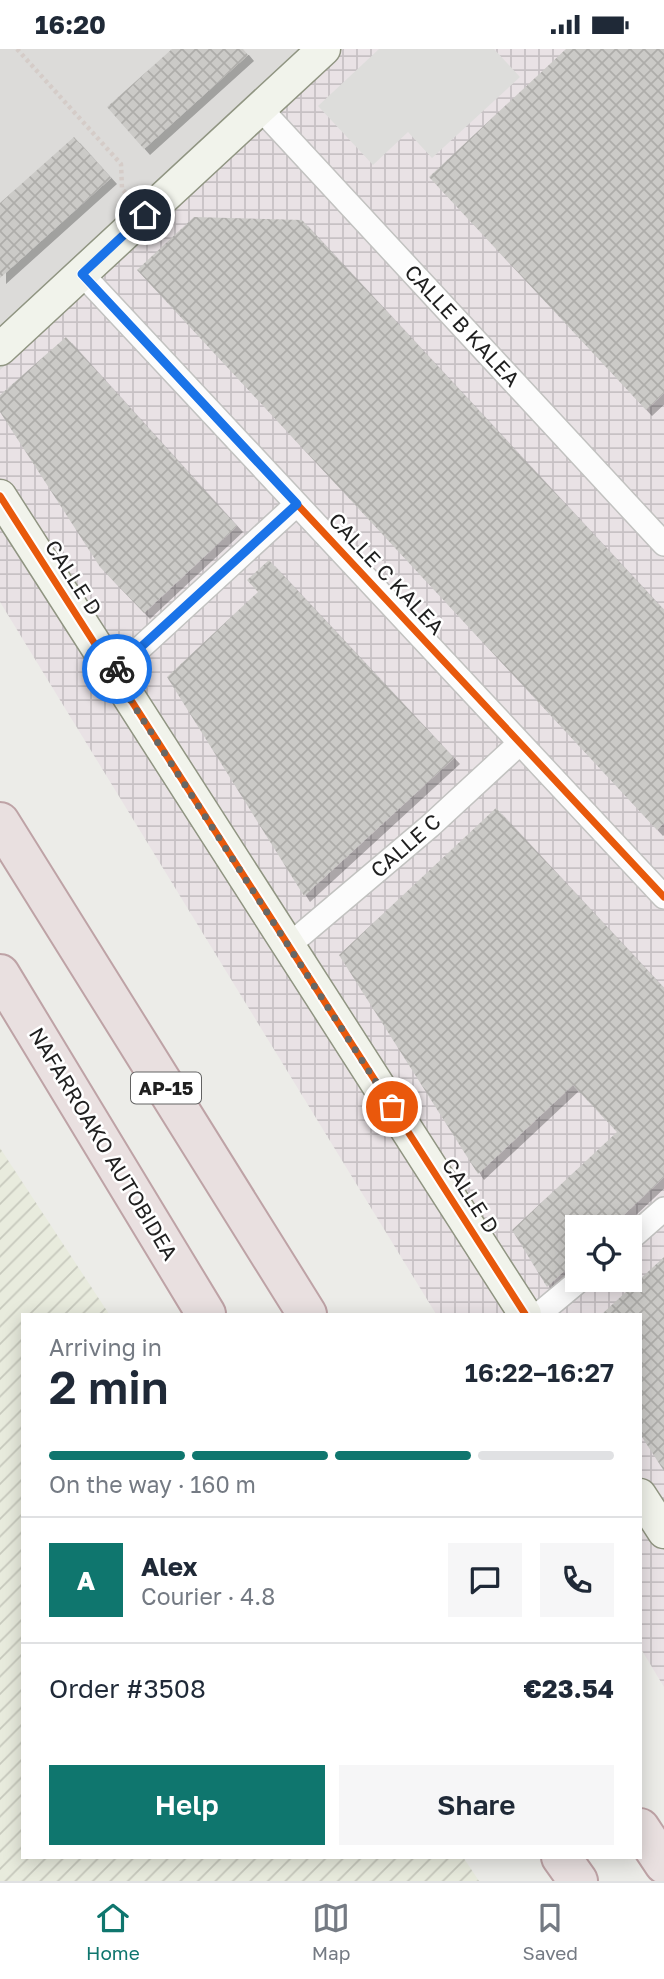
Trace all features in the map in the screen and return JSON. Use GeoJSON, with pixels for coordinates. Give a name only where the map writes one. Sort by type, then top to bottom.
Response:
{"type":"FeatureCollection","features":[{"type":"Feature","properties":{"kind":"highway"},"geometry":{"type":"LineString","coordinates":[[0,800],[26,861]]}},
{"type":"Feature","properties":{"kind":"highway","name":"AP-15"},"geometry":{"type":"LineString","coordinates":[[0,821],[306,1313]]}},
{"type":"Feature","properties":{"kind":"highway","name":"NAFARROAKO AUTOBIDEA"},"geometry":{"type":"LineString","coordinates":[[0,974],[205,1313]]}},
{"type":"Feature","properties":{"kind":"highway"},"geometry":{"type":"LineString","coordinates":[[642,1832],[664,1864]]}},
{"type":"Feature","properties":{"kind":"highway"},"geometry":{"type":"LineString","coordinates":[[562,1859],[578,1881]]}},
{"type":"Feature","properties":{"kind":"street"},"geometry":{"type":"LineString","coordinates":[[0,349],[324,49]]}},
{"type":"Feature","properties":{"kind":"street","name":"CALLE B KALEA"},"geometry":{"type":"LineString","coordinates":[[260,108],[664,544]]}},
{"type":"Feature","properties":{"kind":"street","name":"CALLE C KALEA"},"geometry":{"type":"LineString","coordinates":[[82,274],[664,897]]}},
{"type":"Feature","properties":{"kind":"street","name":"CALLE D"},"geometry":{"type":"LineString","coordinates":[[0,496],[523,1313]]}},
{"type":"Feature","properties":{"kind":"street"},"geometry":{"type":"LineString","coordinates":[[113,673],[297,504]]}},
{"type":"Feature","properties":{"kind":"street","name":"CALLE C"},"geometry":{"type":"LineString","coordinates":[[288,946],[430,825],[520,743]]}},
{"type":"Feature","properties":{"kind":"street"},"geometry":{"type":"LineString","coordinates":[[642,1228],[664,1209]]}},
{"type":"Feature","properties":{"kind":"street"},"geometry":{"type":"LineString","coordinates":[[539,1313],[566,1292]]}},
{"type":"Feature","properties":{"kind":"street"},"geometry":{"type":"LineString","coordinates":[[642,1498],[664,1532]]}},
{"type":"Feature","properties":{"kind":"path"},"geometry":{"type":"LineString","coordinates":[[17,49],[121,164],[122,189],[145,215]]}},
{"type":"Feature","properties":{"kind":"shaded area"},"geometry":{"type":"Polygon","coordinates":[[[0,49],[358,49],[0,377],[0,49]]]}},
{"type":"Feature","properties":{"kind":"shaded area"},"geometry":{"type":"Polygon","coordinates":[[[343,49],[664,49],[664,1687],[642,1651],[642,1313],[435,1313],[0,602],[0,370],[343,49]]]}},
{"type":"Feature","properties":{"kind":"shaded area"},"geometry":{"type":"Polygon","coordinates":[[[379,49],[494,49],[520,77],[432,158],[408,132],[373,165],[318,106],[379,49]]]}},
{"type":"Feature","properties":{"kind":"shaded area"},"geometry":{"type":"Polygon","coordinates":[[[0,1148],[108,1313],[21,1313],[21,1859],[464,1859],[479,1881],[0,1881],[0,1148]]]}},
{"type":"Feature","properties":{"kind":"building"},"geometry":{"type":"Polygon","coordinates":[[[172,49],[243,49],[248,55],[144,149],[107,107],[172,49]]]}},
{"type":"Feature","properties":{"kind":"building"},"geometry":{"type":"Polygon","coordinates":[[[566,49],[664,49],[664,393],[646,410],[429,177],[566,49]]]}},
{"type":"Feature","properties":{"kind":"building"},"geometry":{"type":"Polygon","coordinates":[[[74,137],[111,178],[0,278],[0,203],[74,137]]]}},
{"type":"Feature","properties":{"kind":"building"},"geometry":{"type":"Polygon","coordinates":[[[194,217],[302,220],[664,610],[664,823],[657,830],[137,270],[194,217]]]}},
{"type":"Feature","properties":{"kind":"building"},"geometry":{"type":"Polygon","coordinates":[[[66,337],[237,526],[144,613],[100,567],[0,412],[0,395],[66,337]]]}},
{"type":"Feature","properties":{"kind":"building"},"geometry":{"type":"Polygon","coordinates":[[[269,560],[454,758],[304,896],[167,677],[258,592],[247,580],[269,560]]]}},
{"type":"Feature","properties":{"kind":"building"},"geometry":{"type":"Polygon","coordinates":[[[496,808],[664,988],[664,1177],[624,1215],[565,1215],[565,1270],[547,1287],[512,1230],[617,1132],[573,1085],[478,1174],[339,955],[496,808]]]}},
{"type":"Feature","properties":{"kind":"building"},"geometry":{"type":"Polygon","coordinates":[[[664,1257],[664,1471],[642,1437],[642,1313],[603,1313],[626,1292],[642,1292],[642,1277],[664,1257]]]}},
{"type":"Feature","properties":{"kind":"cycle path"},"geometry":{"type":"LineString","coordinates":[[82,274],[664,897]]}},
{"type":"Feature","properties":{"kind":"cycle path"},"geometry":{"type":"LineString","coordinates":[[0,496],[524,1313]]}},
{"type":"Feature","properties":{"kind":"way so far"},"geometry":{"type":"LineString","coordinates":[[117,669],[113,673],[392,1107]]}},
{"type":"Feature","properties":{"kind":"route"},"geometry":{"type":"LineString","coordinates":[[117,669],[297,504],[82,274],[145,215]]}}]}
